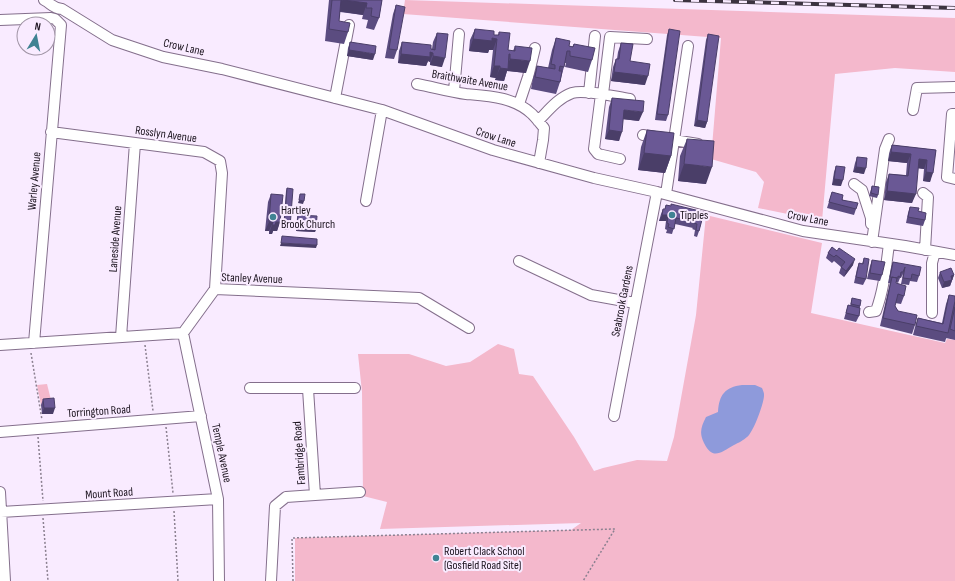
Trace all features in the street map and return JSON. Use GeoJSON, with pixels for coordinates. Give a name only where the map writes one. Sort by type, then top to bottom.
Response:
{"type":"FeatureCollection","features":[{"type":"Feature","properties":{"kind":"street","name":"Crow Lane"},"geometry":{"type":"LineString","coordinates":[[44,0],[50,5],[74,15],[112,40],[163,57],[222,69],[382,110],[493,150],[539,163],[594,178],[661,193],[803,231],[955,256]]}},
{"type":"Feature","properties":{"kind":"street","name":"Warley Avenue"},"geometry":{"type":"LineString","coordinates":[[0,20],[16,18],[51,18],[59,21],[61,25],[32,343]]}},
{"type":"Feature","properties":{"kind":"street"},"geometry":{"type":"LineString","coordinates":[[336,98],[349,25]]}},
{"type":"Feature","properties":{"kind":"street"},"geometry":{"type":"LineString","coordinates":[[454,91],[459,34]]}},
{"type":"Feature","properties":{"kind":"street"},"geometry":{"type":"LineString","coordinates":[[589,93],[595,36]]}},
{"type":"Feature","properties":{"kind":"street"},"geometry":{"type":"LineString","coordinates":[[620,160],[598,154],[594,149],[610,37],[647,38]]}},
{"type":"Feature","properties":{"kind":"street","name":"Seabrook Gardens"},"geometry":{"type":"LineString","coordinates":[[614,416],[635,303],[674,140],[688,46]]}},
{"type":"Feature","properties":{"kind":"street"},"geometry":{"type":"LineString","coordinates":[[519,104],[527,83],[535,48]]}},
{"type":"Feature","properties":{"kind":"street","name":"Braithwaite Avenue"},"geometry":{"type":"LineString","coordinates":[[418,84],[511,100],[532,113],[538,121]]}},
{"type":"Feature","properties":{"kind":"street"},"geometry":{"type":"LineString","coordinates":[[914,110],[916,88],[955,87]]}},
{"type":"Feature","properties":{"kind":"street"},"geometry":{"type":"LineString","coordinates":[[539,163],[544,128],[538,121],[556,104],[572,93],[602,94],[630,99]]}},
{"type":"Feature","properties":{"kind":"street"},"geometry":{"type":"LineString","coordinates":[[366,201],[382,110]]}},
{"type":"Feature","properties":{"kind":"street"},"geometry":{"type":"LineString","coordinates":[[955,114],[952,114],[947,178],[955,179]]}},
{"type":"Feature","properties":{"kind":"street","name":"Rosslyn Avenue"},"geometry":{"type":"LineString","coordinates":[[51,132],[204,152],[220,162],[222,174],[215,289]]}},
{"type":"Feature","properties":{"kind":"street"},"geometry":{"type":"LineString","coordinates":[[643,135],[709,146]]}},
{"type":"Feature","properties":{"kind":"street"},"geometry":{"type":"LineString","coordinates":[[872,242],[885,149],[889,139]]}},
{"type":"Feature","properties":{"kind":"street","name":"Laneside Avenue"},"geometry":{"type":"LineString","coordinates":[[121,337],[135,143]]}},
{"type":"Feature","properties":{"kind":"street"},"geometry":{"type":"LineString","coordinates":[[854,184],[862,190],[866,201],[870,218],[872,242]]}},
{"type":"Feature","properties":{"kind":"street"},"geometry":{"type":"LineString","coordinates":[[923,193],[928,197],[930,251],[932,263],[932,313]]}},
{"type":"Feature","properties":{"kind":"street"},"geometry":{"type":"LineString","coordinates":[[869,312],[876,311],[880,300],[889,244]]}},
{"type":"Feature","properties":{"kind":"street"},"geometry":{"type":"LineString","coordinates":[[518,261],[591,295],[635,303]]}},
{"type":"Feature","properties":{"kind":"street","name":"Stanley Avenue"},"geometry":{"type":"LineString","coordinates":[[183,333],[215,289],[419,298],[469,328]]}},
{"type":"Feature","properties":{"kind":"street"},"geometry":{"type":"LineString","coordinates":[[0,345],[183,333]]}},
{"type":"Feature","properties":{"kind":"street","name":"Temple Avenue"},"geometry":{"type":"LineString","coordinates":[[183,333],[218,499],[219,581]]}},
{"type":"Feature","properties":{"kind":"street"},"geometry":{"type":"LineString","coordinates":[[250,388],[355,388]]}},
{"type":"Feature","properties":{"kind":"street","name":"Fambridge Road"},"geometry":{"type":"LineString","coordinates":[[271,581],[275,506],[286,497],[315,495],[308,389]]}},
{"type":"Feature","properties":{"kind":"street","name":"Torrington Road"},"geometry":{"type":"LineString","coordinates":[[0,432],[201,416]]}},
{"type":"Feature","properties":{"kind":"street"},"geometry":{"type":"LineString","coordinates":[[0,492],[6,581]]}},
{"type":"Feature","properties":{"kind":"street"},"geometry":{"type":"LineString","coordinates":[[315,495],[360,492]]}},
{"type":"Feature","properties":{"kind":"street","name":"Mount Road"},"geometry":{"type":"LineString","coordinates":[[1,512],[218,499]]}},
{"type":"Feature","properties":{"kind":"path"},"geometry":{"type":"LineString","coordinates":[[144,335],[154,420]]}},
{"type":"Feature","properties":{"kind":"path"},"geometry":{"type":"LineString","coordinates":[[32,343],[40,429],[43,501],[42,510],[48,581]]}},
{"type":"Feature","properties":{"kind":"path"},"geometry":{"type":"LineString","coordinates":[[166,419],[178,581]]}},
{"type":"Feature","properties":{"kind":"path"},"geometry":{"type":"LineString","coordinates":[[293,581],[292,538],[615,529],[583,581]]}},
{"type":"Feature","properties":{"kind":"shaded area"},"geometry":{"type":"Polygon","coordinates":[[[405,0],[955,18],[955,72],[895,68],[835,74],[822,221],[758,208],[764,182],[756,172],[711,159],[721,38],[403,14],[405,0]]]}},
{"type":"Feature","properties":{"kind":"shaded area"},"geometry":{"type":"Polygon","coordinates":[[[706,215],[822,243],[811,313],[945,343],[947,339],[955,340],[955,581],[295,581],[295,538],[571,530],[581,523],[380,529],[387,502],[363,496],[362,392],[358,354],[409,354],[446,366],[470,362],[498,344],[514,349],[519,374],[533,376],[574,437],[594,471],[637,460],[667,461],[674,437],[696,315],[706,215]]]}},
{"type":"Feature","properties":{"kind":"shaded area"},"geometry":{"type":"Polygon","coordinates":[[[47,384],[52,404],[41,405],[37,385],[47,384]]]}},
{"type":"Feature","properties":{"kind":"water"},"geometry":{"type":"Polygon","coordinates":[[[742,385],[755,385],[762,388],[764,394],[763,403],[752,430],[746,438],[721,452],[711,452],[707,449],[701,433],[706,417],[718,412],[720,401],[727,390],[742,385]]]}},
{"type":"Feature","properties":{"kind":"building"},"geometry":{"type":"Polygon","coordinates":[[[332,0],[341,0],[339,21],[350,23],[348,32],[329,29],[332,0]]]}},
{"type":"Feature","properties":{"kind":"building"},"geometry":{"type":"Polygon","coordinates":[[[343,0],[382,0],[379,18],[371,16],[372,8],[366,8],[367,3],[343,0]]]}},
{"type":"Feature","properties":{"kind":"building"},"geometry":{"type":"Polygon","coordinates":[[[396,5],[405,7],[397,50],[389,49],[396,5]]]}},
{"type":"Feature","properties":{"kind":"building"},"geometry":{"type":"Polygon","coordinates":[[[475,29],[494,31],[494,35],[499,35],[499,32],[510,33],[508,50],[515,51],[515,46],[532,48],[530,61],[510,59],[509,54],[508,69],[500,68],[500,66],[494,66],[497,39],[492,38],[492,41],[473,39],[475,29]]]}},
{"type":"Feature","properties":{"kind":"building"},"geometry":{"type":"Polygon","coordinates":[[[669,29],[680,31],[668,115],[657,114],[669,29]]]}},
{"type":"Feature","properties":{"kind":"building"},"geometry":{"type":"Polygon","coordinates":[[[437,33],[448,34],[445,58],[433,56],[433,53],[430,52],[430,57],[401,54],[402,42],[431,45],[431,49],[435,50],[437,33]]]}},
{"type":"Feature","properties":{"kind":"building"},"geometry":{"type":"Polygon","coordinates":[[[708,34],[719,36],[707,122],[697,120],[708,34]]]}},
{"type":"Feature","properties":{"kind":"building"},"geometry":{"type":"Polygon","coordinates":[[[556,38],[570,41],[569,46],[573,47],[574,44],[595,48],[592,60],[570,56],[570,51],[567,51],[564,67],[560,66],[559,71],[562,71],[560,82],[535,77],[537,66],[555,69],[555,65],[551,64],[556,38]]]}},
{"type":"Feature","properties":{"kind":"building"},"geometry":{"type":"Polygon","coordinates":[[[350,42],[376,46],[375,54],[349,50],[350,42]]]}},
{"type":"Feature","properties":{"kind":"building"},"geometry":{"type":"Polygon","coordinates":[[[621,43],[633,44],[630,61],[650,64],[648,76],[614,72],[616,59],[619,59],[621,43]]]}},
{"type":"Feature","properties":{"kind":"building"},"geometry":{"type":"Polygon","coordinates":[[[612,98],[644,101],[643,112],[624,110],[622,132],[609,130],[612,98]]]}},
{"type":"Feature","properties":{"kind":"building"},"geometry":{"type":"Polygon","coordinates":[[[647,130],[674,133],[671,156],[644,153],[647,130]]]}},
{"type":"Feature","properties":{"kind":"building"},"geometry":{"type":"Polygon","coordinates":[[[687,139],[714,141],[712,167],[684,164],[687,139]]]}},
{"type":"Feature","properties":{"kind":"building"},"geometry":{"type":"Polygon","coordinates":[[[892,145],[936,150],[933,173],[926,172],[927,160],[919,159],[916,194],[887,191],[889,174],[908,176],[911,154],[891,152],[892,145]]]}},
{"type":"Feature","properties":{"kind":"building"},"geometry":{"type":"Polygon","coordinates":[[[857,157],[867,158],[866,168],[856,167],[857,157]]]}},
{"type":"Feature","properties":{"kind":"building"},"geometry":{"type":"Polygon","coordinates":[[[836,166],[845,167],[843,180],[834,179],[836,166]]]}},
{"type":"Feature","properties":{"kind":"building"},"geometry":{"type":"Polygon","coordinates":[[[872,186],[879,187],[878,195],[871,193],[872,186]]]}},
{"type":"Feature","properties":{"kind":"building"},"geometry":{"type":"Polygon","coordinates":[[[287,188],[293,189],[290,227],[284,226],[287,188]]]}},
{"type":"Feature","properties":{"kind":"building"},"geometry":{"type":"Polygon","coordinates":[[[832,192],[843,195],[842,200],[858,203],[856,209],[829,202],[832,192]]]}},
{"type":"Feature","properties":{"kind":"building"},"geometry":{"type":"Polygon","coordinates":[[[271,194],[283,195],[280,222],[276,222],[275,225],[272,225],[273,222],[269,222],[271,194]]]}},
{"type":"Feature","properties":{"kind":"building"},"geometry":{"type":"Polygon","coordinates":[[[300,194],[305,194],[304,201],[299,200],[300,194]]]}},
{"type":"Feature","properties":{"kind":"building"},"geometry":{"type":"Polygon","coordinates":[[[671,204],[704,212],[699,231],[696,230],[697,224],[694,223],[695,222],[676,218],[674,229],[668,227],[668,215],[662,215],[663,209],[665,209],[666,205],[671,206],[671,204]]]}},
{"type":"Feature","properties":{"kind":"building"},"geometry":{"type":"Polygon","coordinates":[[[910,207],[919,208],[918,211],[926,213],[925,220],[908,217],[910,207]]]}},
{"type":"Feature","properties":{"kind":"building"},"geometry":{"type":"Polygon","coordinates":[[[298,215],[317,216],[316,229],[297,228],[298,215]]]}},
{"type":"Feature","properties":{"kind":"building"},"geometry":{"type":"Polygon","coordinates":[[[282,236],[317,239],[317,245],[281,243],[282,236]]]}},
{"type":"Feature","properties":{"kind":"building"},"geometry":{"type":"Polygon","coordinates":[[[832,247],[837,251],[839,248],[855,259],[846,271],[841,267],[845,262],[836,255],[834,257],[828,253],[832,247]]]}},
{"type":"Feature","properties":{"kind":"building"},"geometry":{"type":"Polygon","coordinates":[[[864,258],[869,259],[866,279],[856,277],[859,263],[863,264],[864,258]]]}},
{"type":"Feature","properties":{"kind":"building"},"geometry":{"type":"Polygon","coordinates":[[[872,260],[885,262],[882,275],[870,273],[872,260]]]}},
{"type":"Feature","properties":{"kind":"building"},"geometry":{"type":"Polygon","coordinates":[[[893,262],[921,267],[919,276],[912,274],[911,279],[903,278],[905,267],[903,272],[901,272],[900,277],[890,277],[893,262]]]}},
{"type":"Feature","properties":{"kind":"building"},"geometry":{"type":"Polygon","coordinates":[[[951,268],[954,275],[951,276],[952,280],[944,282],[940,272],[951,268]]]}},
{"type":"Feature","properties":{"kind":"building"},"geometry":{"type":"Polygon","coordinates":[[[892,277],[897,278],[896,283],[906,286],[904,296],[898,294],[895,306],[898,311],[917,315],[915,325],[883,318],[892,277]]]}},
{"type":"Feature","properties":{"kind":"building"},"geometry":{"type":"Polygon","coordinates":[[[949,295],[955,296],[955,301],[948,333],[916,326],[918,318],[943,324],[949,295]]]}},
{"type":"Feature","properties":{"kind":"building"},"geometry":{"type":"Polygon","coordinates":[[[852,298],[861,300],[860,306],[851,304],[852,298]]]}},
{"type":"Feature","properties":{"kind":"building"},"geometry":{"type":"Polygon","coordinates":[[[848,305],[860,308],[859,316],[846,313],[848,305]]]}},
{"type":"Feature","properties":{"kind":"building"},"geometry":{"type":"Polygon","coordinates":[[[955,307],[955,331],[950,329],[955,307]]]}},
{"type":"Feature","properties":{"kind":"building"},"geometry":{"type":"Polygon","coordinates":[[[54,398],[55,408],[44,408],[43,399],[54,398]]]}},
{"type":"Feature","properties":{"kind":"railway"},"geometry":{"type":"LineString","coordinates":[[675,0],[955,8]]}},
{"type":"Feature","properties":{"kind":"place","name":"Tipples"},"geometry":{"type":"Point","coordinates":[672,215]}},
{"type":"Feature","properties":{"kind":"place","name":"Hartley Brook Church"},"geometry":{"type":"Point","coordinates":[273,217]}},
{"type":"Feature","properties":{"kind":"place","name":"Robert Clack School (Gosfield Road Site)"},"geometry":{"type":"Point","coordinates":[436,558]}}]}
